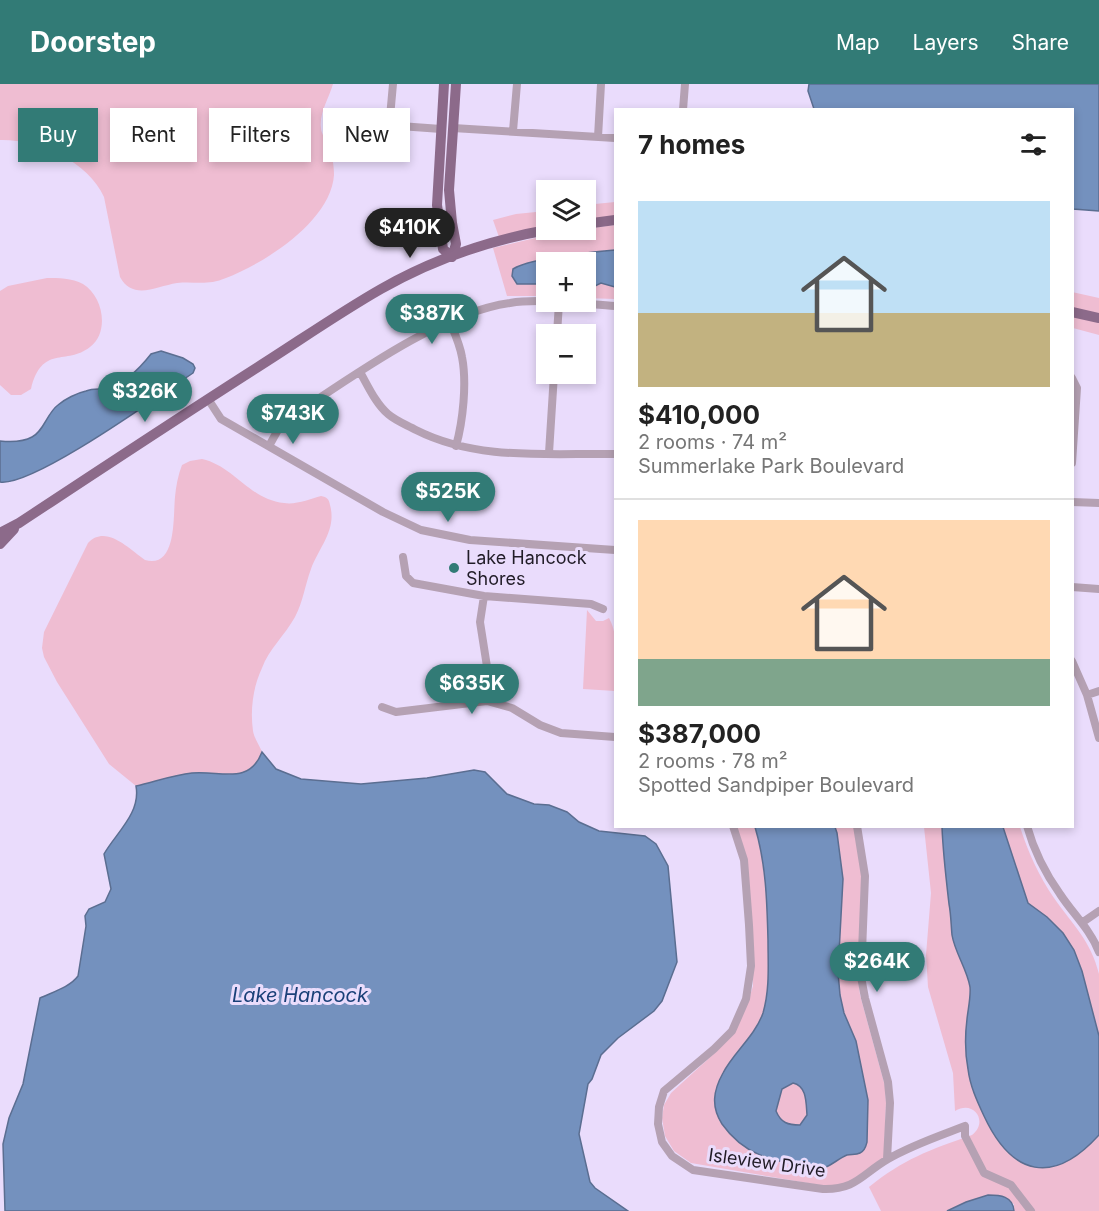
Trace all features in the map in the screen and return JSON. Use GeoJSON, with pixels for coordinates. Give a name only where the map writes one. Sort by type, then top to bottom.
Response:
{"type":"FeatureCollection","features":[{"type":"Feature","properties":{"kind":"main road"},"geometry":{"type":"LineString","coordinates":[[444,84],[437,206],[443,249],[452,257]]}},
{"type":"Feature","properties":{"kind":"main road"},"geometry":{"type":"LineString","coordinates":[[452,257],[456,244],[449,190],[456,84]]}},
{"type":"Feature","properties":{"kind":"main road"},"geometry":{"type":"LineString","coordinates":[[596,223],[614,220]]}},
{"type":"Feature","properties":{"kind":"main road"},"geometry":{"type":"LineString","coordinates":[[0,533],[19,523],[208,399],[382,289],[452,257],[512,236],[536,232]]}},
{"type":"Feature","properties":{"kind":"main road"},"geometry":{"type":"LineString","coordinates":[[1074,312],[1099,318]]}},
{"type":"Feature","properties":{"kind":"main road"},"geometry":{"type":"LineString","coordinates":[[0,544],[19,523]]}},
{"type":"Feature","properties":{"kind":"street"},"geometry":{"type":"LineString","coordinates":[[393,84],[390,117],[392,122],[400,126],[441,129]]}},
{"type":"Feature","properties":{"kind":"street"},"geometry":{"type":"LineString","coordinates":[[513,131],[517,84]]}},
{"type":"Feature","properties":{"kind":"street"},"geometry":{"type":"LineString","coordinates":[[598,137],[601,84]]}},
{"type":"Feature","properties":{"kind":"street"},"geometry":{"type":"LineString","coordinates":[[683,108],[685,84]]}},
{"type":"Feature","properties":{"kind":"street"},"geometry":{"type":"LineString","coordinates":[[453,128],[614,138]]}},
{"type":"Feature","properties":{"kind":"street"},"geometry":{"type":"LineString","coordinates":[[269,446],[279,428],[288,419],[414,339],[485,308],[511,302],[536,303]]}},
{"type":"Feature","properties":{"kind":"street"},"geometry":{"type":"LineString","coordinates":[[596,305],[614,306]]}},
{"type":"Feature","properties":{"kind":"street"},"geometry":{"type":"LineString","coordinates":[[450,322],[459,343],[465,371],[461,423],[456,446]]}},
{"type":"Feature","properties":{"kind":"street"},"geometry":{"type":"LineString","coordinates":[[360,372],[382,408],[389,415],[432,438],[456,446],[504,452],[614,454]]}},
{"type":"Feature","properties":{"kind":"street"},"geometry":{"type":"LineString","coordinates":[[1074,382],[1077,388],[1074,433]]}},
{"type":"Feature","properties":{"kind":"street"},"geometry":{"type":"LineString","coordinates":[[549,453],[553,384]]}},
{"type":"Feature","properties":{"kind":"street"},"geometry":{"type":"LineString","coordinates":[[208,399],[221,419],[383,512],[421,530],[470,540],[614,550]]}},
{"type":"Feature","properties":{"kind":"street"},"geometry":{"type":"LineString","coordinates":[[1074,502],[1099,503]]}},
{"type":"Feature","properties":{"kind":"street"},"geometry":{"type":"LineString","coordinates":[[403,557],[406,576],[413,583],[484,596],[591,604],[603,609]]}},
{"type":"Feature","properties":{"kind":"street"},"geometry":{"type":"LineString","coordinates":[[1074,587],[1099,589]]}},
{"type":"Feature","properties":{"kind":"street"},"geometry":{"type":"LineString","coordinates":[[484,596],[480,622],[488,673],[487,701]]}},
{"type":"Feature","properties":{"kind":"street"},"geometry":{"type":"LineString","coordinates":[[1074,666],[1087,695],[1099,738]]}},
{"type":"Feature","properties":{"kind":"street"},"geometry":{"type":"LineString","coordinates":[[1087,695],[1099,691]]}},
{"type":"Feature","properties":{"kind":"street"},"geometry":{"type":"LineString","coordinates":[[382,707],[396,712],[487,701],[512,708],[540,725],[561,733],[614,737]]}},
{"type":"Feature","properties":{"kind":"street","name":"Isleview Drive"},"geometry":{"type":"LineString","coordinates":[[734,828],[744,860],[751,954],[748,991],[732,1030],[714,1049],[664,1090],[659,1107],[658,1124],[663,1143],[672,1156],[693,1170],[823,1189],[839,1189],[852,1184],[887,1160],[919,1144],[965,1126],[964,1136],[984,1173],[1011,1185],[1031,1211]]}},
{"type":"Feature","properties":{"kind":"street"},"geometry":{"type":"LineString","coordinates":[[857,828],[865,876],[861,977],[888,1082],[890,1103],[887,1160]]}},
{"type":"Feature","properties":{"kind":"street"},"geometry":{"type":"LineString","coordinates":[[1028,828],[1044,870],[1060,895],[1083,922],[1099,952]]}},
{"type":"Feature","properties":{"kind":"street"},"geometry":{"type":"LineString","coordinates":[[1083,922],[1099,911]]}},
{"type":"Feature","properties":{"kind":"shaded area"},"geometry":{"type":"Polygon","coordinates":[[[0,84],[333,84],[323,108],[321,122],[323,162],[333,162],[334,175],[330,192],[321,208],[309,224],[277,251],[242,271],[213,282],[177,283],[138,290],[125,284],[120,277],[104,197],[96,184],[72,162],[98,162],[98,108],[18,108],[18,141],[0,140],[0,84]]]}},
{"type":"Feature","properties":{"kind":"shaded area"},"geometry":{"type":"Polygon","coordinates":[[[614,202],[614,220],[596,223],[596,204],[614,202]]]}},
{"type":"Feature","properties":{"kind":"shaded area"},"geometry":{"type":"Polygon","coordinates":[[[536,212],[536,232],[500,240],[493,220],[536,212]]]}},
{"type":"Feature","properties":{"kind":"shaded area"},"geometry":{"type":"Polygon","coordinates":[[[614,225],[614,299],[596,298],[596,252],[536,252],[536,296],[507,296],[493,248],[536,238],[536,240],[596,240],[596,227],[614,225]]]}},
{"type":"Feature","properties":{"kind":"shaded area"},"geometry":{"type":"Polygon","coordinates":[[[47,278],[74,281],[90,290],[99,305],[102,324],[100,333],[90,347],[81,352],[48,361],[41,366],[31,389],[21,395],[11,395],[0,385],[0,291],[8,286],[47,278]]]}},
{"type":"Feature","properties":{"kind":"shaded area"},"geometry":{"type":"Polygon","coordinates":[[[1074,292],[1099,298],[1099,318],[1074,312],[1074,292]]]}},
{"type":"Feature","properties":{"kind":"shaded area"},"geometry":{"type":"Polygon","coordinates":[[[1074,315],[1099,322],[1099,335],[1074,328],[1074,315]]]}},
{"type":"Feature","properties":{"kind":"shaded area"},"geometry":{"type":"Polygon","coordinates":[[[202,459],[224,468],[252,490],[272,501],[293,503],[325,497],[330,503],[331,522],[311,569],[298,611],[269,655],[256,683],[252,723],[262,752],[256,763],[242,773],[192,773],[136,786],[109,764],[57,682],[44,657],[42,648],[44,632],[88,543],[95,538],[102,536],[117,540],[145,560],[155,561],[163,557],[171,539],[176,489],[182,465],[202,459]]]}},
{"type":"Feature","properties":{"kind":"shaded area"},"geometry":{"type":"Polygon","coordinates":[[[587,610],[596,621],[609,618],[614,631],[614,691],[583,689],[587,610]]]}},
{"type":"Feature","properties":{"kind":"shaded area"},"geometry":{"type":"Polygon","coordinates":[[[736,828],[854,828],[861,862],[858,979],[860,995],[885,1086],[886,1103],[884,1158],[842,1187],[691,1163],[674,1151],[665,1136],[662,1118],[664,1105],[671,1093],[718,1050],[749,999],[753,986],[745,852],[736,828]]]}},
{"type":"Feature","properties":{"kind":"shaded area"},"geometry":{"type":"Polygon","coordinates":[[[924,828],[1020,828],[1043,881],[1091,952],[1099,974],[1099,1211],[1014,1211],[1014,1204],[988,1195],[947,1211],[881,1211],[869,1187],[894,1169],[918,1156],[972,1135],[979,1124],[977,1114],[973,1110],[962,1108],[955,1111],[953,1073],[928,987],[926,955],[931,893],[924,828]]]}},
{"type":"Feature","properties":{"kind":"water"},"geometry":{"type":"Polygon","coordinates":[[[809,84],[1099,84],[1099,211],[1074,209],[1074,108],[814,108],[808,91],[809,84]]]}},
{"type":"Feature","properties":{"kind":"water"},"geometry":{"type":"Polygon","coordinates":[[[614,250],[614,287],[601,283],[596,286],[596,252],[614,250]]]}},
{"type":"Feature","properties":{"kind":"water"},"geometry":{"type":"Polygon","coordinates":[[[536,261],[536,284],[517,284],[512,276],[513,269],[536,261]]]}},
{"type":"Feature","properties":{"kind":"water"},"geometry":{"type":"Polygon","coordinates":[[[161,351],[193,364],[195,368],[193,373],[67,456],[16,480],[0,482],[0,441],[25,440],[32,437],[40,431],[54,408],[64,401],[82,392],[106,389],[122,382],[133,374],[151,354],[161,351]]]}},
{"type":"Feature","properties":{"kind":"water","name":"Lake Hancock"},"geometry":{"type":"Polygon","coordinates":[[[262,752],[276,769],[301,779],[361,784],[427,778],[474,770],[485,772],[507,794],[534,804],[549,805],[567,812],[579,822],[599,831],[645,836],[656,844],[668,866],[677,962],[662,1001],[654,1011],[618,1038],[601,1055],[588,1084],[579,1134],[590,1182],[628,1211],[5,1211],[3,1144],[9,1118],[23,1084],[40,998],[66,986],[78,976],[86,926],[85,916],[89,909],[105,902],[111,889],[104,854],[131,814],[137,796],[136,786],[192,773],[242,773],[256,763],[262,752]]]}},
{"type":"Feature","properties":{"kind":"water"},"geometry":{"type":"Polygon","coordinates":[[[755,828],[835,828],[843,879],[838,972],[840,995],[844,1013],[856,1041],[868,1100],[867,1142],[862,1152],[847,1155],[819,1169],[775,1160],[752,1151],[731,1135],[718,1118],[716,1111],[715,1093],[720,1080],[728,1065],[755,1029],[763,1013],[767,995],[768,940],[764,869],[755,828]],[[793,1083],[782,1089],[776,1111],[785,1122],[800,1125],[807,1115],[805,1096],[801,1088],[793,1083]]]}},
{"type":"Feature","properties":{"kind":"water"},"geometry":{"type":"Polygon","coordinates":[[[942,828],[1003,828],[1028,903],[1063,933],[1074,950],[1082,971],[1099,1036],[1099,1135],[1066,1162],[1050,1167],[1035,1167],[1021,1162],[1007,1151],[995,1136],[974,1093],[966,1050],[970,987],[952,935],[942,828]]]}},
{"type":"Feature","properties":{"kind":"water"},"geometry":{"type":"Polygon","coordinates":[[[988,1195],[1008,1199],[1014,1211],[947,1211],[966,1202],[988,1195]]]}},
{"type":"Feature","properties":{"kind":"place","name":"Lake Hancock Shores"},"geometry":{"type":"Point","coordinates":[454,568]}}]}
